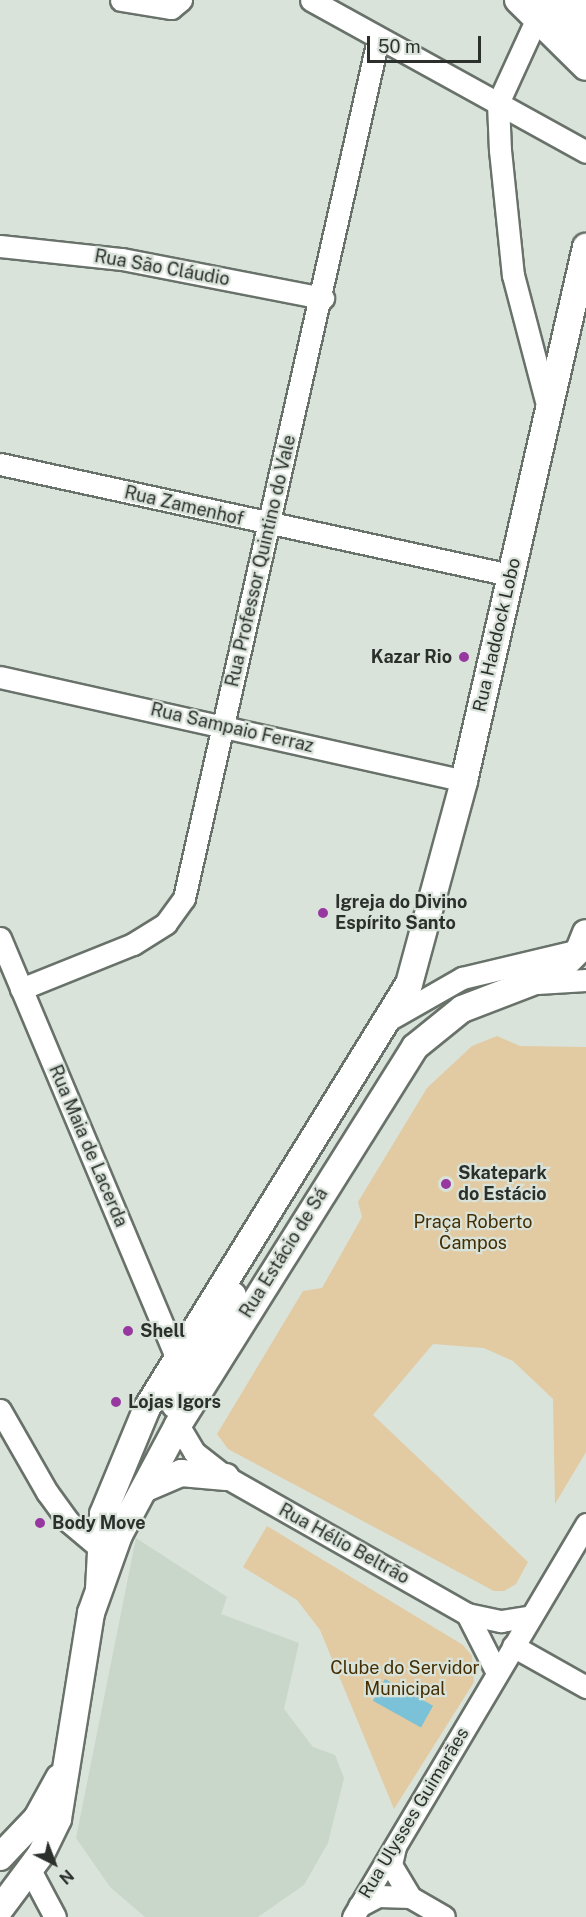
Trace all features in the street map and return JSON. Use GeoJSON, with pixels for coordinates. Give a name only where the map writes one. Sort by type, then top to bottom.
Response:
{"type":"FeatureCollection","features":[{"type":"Feature","properties":{"kind":"highway"},"geometry":{"type":"LineString","coordinates":[[570,0],[586,16]]}},
{"type":"Feature","properties":{"kind":"highway"},"geometry":{"type":"LineString","coordinates":[[538,9],[586,45]]}},
{"type":"Feature","properties":{"kind":"main road"},"geometry":{"type":"LineString","coordinates":[[518,0],[538,9],[586,67]]}},
{"type":"Feature","properties":{"kind":"main road","name":"Rua Haddock Lobo"},"geometry":{"type":"LineString","coordinates":[[392,1018],[419,954],[464,781],[586,246]]}},
{"type":"Feature","properties":{"kind":"main road","name":"Rua Estácio de Sá"},"geometry":{"type":"LineString","coordinates":[[0,1909],[30,1870],[58,1819],[78,1667],[99,1589],[178,1425],[415,1047],[462,1009],[537,983],[564,967],[584,943]]}},
{"type":"Feature","properties":{"kind":"main road","name":"Rua Estácio de Sá"},"geometry":{"type":"LineString","coordinates":[[99,1589],[98,1546],[122,1461],[175,1355],[257,1233],[392,1018]]}},
{"type":"Feature","properties":{"kind":"main road"},"geometry":{"type":"LineString","coordinates":[[178,1425],[175,1398],[232,1299],[257,1233]]}},
{"type":"Feature","properties":{"kind":"main road"},"geometry":{"type":"LineString","coordinates":[[146,1488],[181,1473],[226,1477]]}},
{"type":"Feature","properties":{"kind":"main road"},"geometry":{"type":"LineString","coordinates":[[0,1857],[37,1818],[65,1767]]}},
{"type":"Feature","properties":{"kind":"street"},"geometry":{"type":"LineString","coordinates":[[121,0],[171,8],[181,0]]}},
{"type":"Feature","properties":{"kind":"street"},"geometry":{"type":"LineString","coordinates":[[312,0],[378,39],[586,152]]}},
{"type":"Feature","properties":{"kind":"street"},"geometry":{"type":"LineString","coordinates":[[538,9],[498,103],[501,191],[513,275],[549,411]]}},
{"type":"Feature","properties":{"kind":"street","name":"Rua Professor Quintino do Vale"},"geometry":{"type":"LineString","coordinates":[[21,989],[132,944],[166,923],[184,898],[323,298],[378,39]]}},
{"type":"Feature","properties":{"kind":"street","name":"Rua São Cláudio"},"geometry":{"type":"LineString","coordinates":[[0,246],[122,259],[323,298]]}},
{"type":"Feature","properties":{"kind":"street","name":"Rua Zamenhof"},"geometry":{"type":"LineString","coordinates":[[0,464],[270,525],[510,575]]}},
{"type":"Feature","properties":{"kind":"street","name":"Rua Sampaio Ferraz"},"geometry":{"type":"LineString","coordinates":[[0,677],[224,725],[464,781]]}},
{"type":"Feature","properties":{"kind":"street","name":"Rua Maia de Lacerda"},"geometry":{"type":"LineString","coordinates":[[0,938],[175,1355]]}},
{"type":"Feature","properties":{"kind":"street"},"geometry":{"type":"LineString","coordinates":[[392,1018],[462,978],[584,943]]}},
{"type":"Feature","properties":{"kind":"street"},"geometry":{"type":"LineString","coordinates":[[537,983],[586,980]]}},
{"type":"Feature","properties":{"kind":"street"},"geometry":{"type":"LineString","coordinates":[[0,1410],[47,1492],[69,1522],[98,1546]]}},
{"type":"Feature","properties":{"kind":"street","name":"Rua Hélio Beltrão"},"geometry":{"type":"LineString","coordinates":[[178,1425],[194,1452],[226,1477],[467,1614],[501,1621],[531,1616]]}},
{"type":"Feature","properties":{"kind":"street","name":"Rua Ulysses Guimarães"},"geometry":{"type":"LineString","coordinates":[[356,1911],[586,1524]]}},
{"type":"Feature","properties":{"kind":"street"},"geometry":{"type":"LineString","coordinates":[[467,1614],[497,1673]]}},
{"type":"Feature","properties":{"kind":"street"},"geometry":{"type":"LineString","coordinates":[[513,1646],[586,1687]]}},
{"type":"Feature","properties":{"kind":"street"},"geometry":{"type":"LineString","coordinates":[[395,1845],[391,1865],[410,1898]]}},
{"type":"Feature","properties":{"kind":"street"},"geometry":{"type":"LineString","coordinates":[[30,1870],[56,1917]]}},
{"type":"Feature","properties":{"kind":"street"},"geometry":{"type":"LineString","coordinates":[[356,1911],[378,1896],[410,1898],[444,1917]]}},
{"type":"Feature","properties":{"kind":"shaded area"},"geometry":{"type":"Polygon","coordinates":[[[136,1538],[227,1597],[221,1614],[299,1643],[284,1709],[313,1747],[335,1755],[344,1778],[328,1843],[304,1885],[258,1917],[145,1917],[110,1887],[76,1838],[136,1538]]]}},
{"type":"Feature","properties":{"kind":"green space","name":"Praça Roberto Campos"},"geometry":{"type":"Polygon","coordinates":[[[497,1036],[520,1046],[586,1047],[586,1452],[555,1504],[553,1399],[513,1361],[484,1348],[433,1344],[373,1415],[528,1562],[516,1584],[504,1591],[494,1591],[228,1449],[217,1434],[303,1291],[322,1288],[362,1217],[358,1202],[427,1088],[472,1046],[497,1036]]]}},
{"type":"Feature","properties":{"kind":"green space","name":"Clube do Servidor Municipal"},"geometry":{"type":"Polygon","coordinates":[[[267,1526],[463,1645],[472,1656],[474,1682],[394,1809],[320,1630],[297,1600],[243,1567],[267,1526]]]}},
{"type":"Feature","properties":{"kind":"water"},"geometry":{"type":"Polygon","coordinates":[[[385,1679],[433,1706],[421,1728],[373,1701],[385,1679]]]}},
{"type":"Feature","properties":{"kind":"place","name":"Kazar Rio"},"geometry":{"type":"Point","coordinates":[464,657]}},
{"type":"Feature","properties":{"kind":"place","name":"Igreja do Divino Espírito Santo"},"geometry":{"type":"Point","coordinates":[323,913]}},
{"type":"Feature","properties":{"kind":"place","name":"Skatepark do Estácio"},"geometry":{"type":"Point","coordinates":[446,1184]}},
{"type":"Feature","properties":{"kind":"place","name":"Shell"},"geometry":{"type":"Point","coordinates":[128,1331]}},
{"type":"Feature","properties":{"kind":"place","name":"Lojas Igors"},"geometry":{"type":"Point","coordinates":[116,1402]}},
{"type":"Feature","properties":{"kind":"place","name":"Body Move"},"geometry":{"type":"Point","coordinates":[40,1523]}}]}
